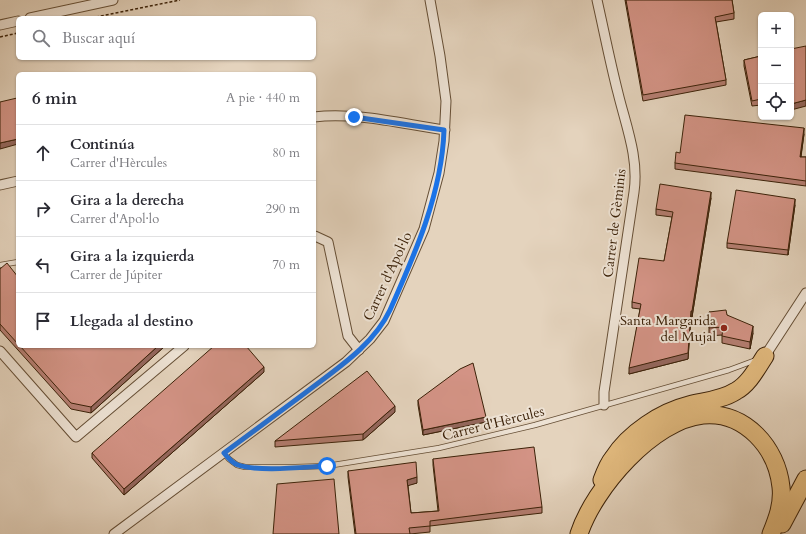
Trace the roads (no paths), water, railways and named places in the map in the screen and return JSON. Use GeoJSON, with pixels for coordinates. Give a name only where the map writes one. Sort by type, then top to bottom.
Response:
{"type":"FeatureCollection","features":[{"type":"Feature","properties":{"kind":"highway"},"geometry":{"type":"LineString","coordinates":[[580,534],[596,492],[613,458],[626,442],[652,422],[674,409],[723,398],[737,391],[750,379],[765,356]]}},
{"type":"Feature","properties":{"kind":"highway"},"geometry":{"type":"LineString","coordinates":[[589,511],[611,479],[625,462],[657,434],[670,425],[687,418],[704,415],[723,416],[739,422],[751,429],[760,438],[773,459],[778,472],[781,488],[781,504],[771,534]]}},
{"type":"Feature","properties":{"kind":"highway"},"geometry":{"type":"LineString","coordinates":[[775,534],[783,523],[806,479]]}},
{"type":"Feature","properties":{"kind":"street"},"geometry":{"type":"LineString","coordinates":[[37,16],[87,2],[113,0]]}},
{"type":"Feature","properties":{"kind":"street","name":"Carrer d'Apol·lo"},"geometry":{"type":"LineString","coordinates":[[114,534],[346,362],[384,322],[424,229],[439,173],[444,141],[446,101],[430,0]]}},
{"type":"Feature","properties":{"kind":"street","name":"Carrer de Gèminis"},"geometry":{"type":"LineString","coordinates":[[597,0],[618,94],[635,158],[636,170],[636,181],[604,392],[604,405]]}},
{"type":"Feature","properties":{"kind":"street"},"geometry":{"type":"LineString","coordinates":[[0,25],[16,21]]}},
{"type":"Feature","properties":{"kind":"street"},"geometry":{"type":"LineString","coordinates":[[316,117],[354,117],[444,130]]}},
{"type":"Feature","properties":{"kind":"street"},"geometry":{"type":"LineString","coordinates":[[0,184],[16,181]]}},
{"type":"Feature","properties":{"kind":"street"},"geometry":{"type":"LineString","coordinates":[[316,236],[328,242],[348,336],[359,350]]}},
{"type":"Feature","properties":{"kind":"street"},"geometry":{"type":"LineString","coordinates":[[765,356],[806,293]]}},
{"type":"Feature","properties":{"kind":"street"},"geometry":{"type":"LineString","coordinates":[[0,351],[76,436],[182,348]]}},
{"type":"Feature","properties":{"kind":"lane"},"geometry":{"type":"LineString","coordinates":[[0,265],[16,262]]}},
{"type":"Feature","properties":{"kind":"lane","name":"Carrer d'Hèrcules"},"geometry":{"type":"LineString","coordinates":[[224,453],[237,465],[246,467],[295,467],[327,466],[439,448],[535,425],[729,370],[765,356]]}},
{"type":"Feature","properties":{"kind":"place","name":"Santa Margarida del Mujal"},"geometry":{"type":"Point","coordinates":[724,328]}}]}
